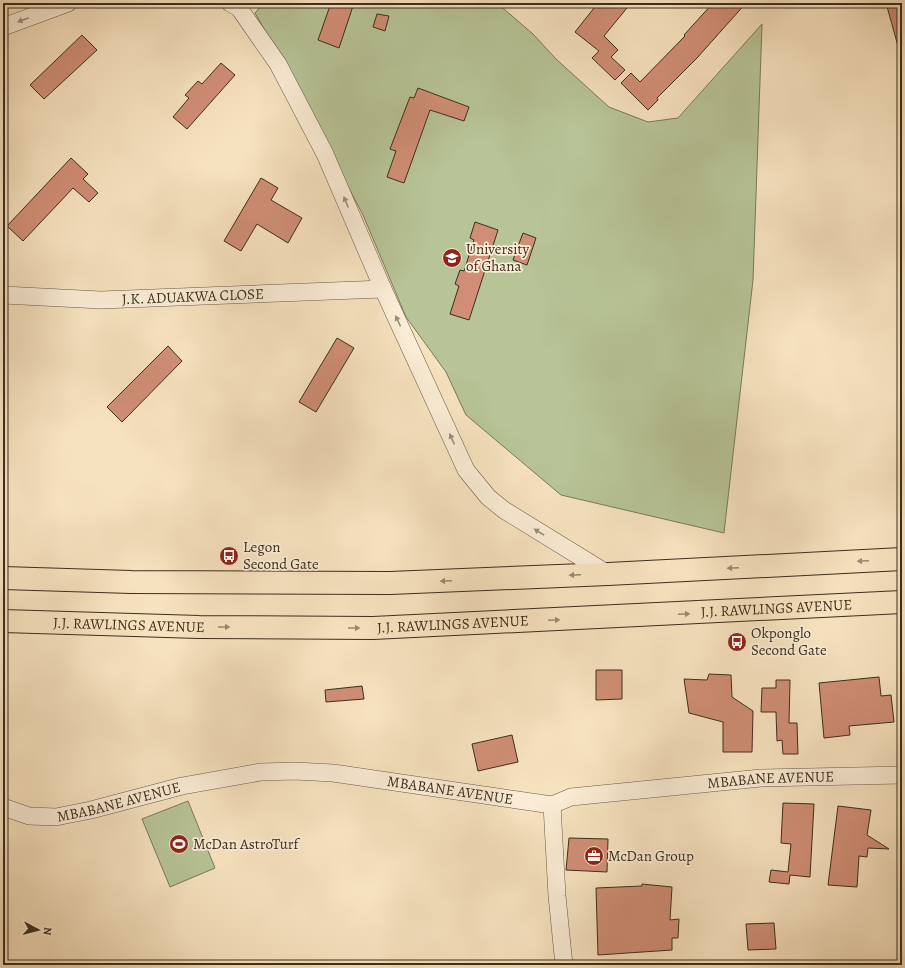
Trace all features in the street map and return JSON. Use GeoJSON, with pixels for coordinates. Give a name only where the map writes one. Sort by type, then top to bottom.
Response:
{"type":"FeatureCollection","features":[{"type":"Feature","properties":{"kind":"highway"},"geometry":{"type":"LineString","coordinates":[[3,578],[131,582],[390,583],[608,574],[902,559]]}},
{"type":"Feature","properties":{"kind":"highway","name":"J.J. RAWLINGS AVENUE"},"geometry":{"type":"LineString","coordinates":[[3,621],[199,627],[373,628],[902,602]]}},
{"type":"Feature","properties":{"kind":"street"},"geometry":{"type":"LineString","coordinates":[[3,27],[68,3]]}},
{"type":"Feature","properties":{"kind":"street"},"geometry":{"type":"LineString","coordinates":[[238,5],[278,64],[325,154],[383,289],[466,470],[488,497],[504,510],[608,574]]}},
{"type":"Feature","properties":{"kind":"street","name":"J.K. ADUAKWA CLOSE"},"geometry":{"type":"LineString","coordinates":[[3,295],[101,300],[383,289]]}},
{"type":"Feature","properties":{"kind":"street","name":"MBABANE AVENUE"},"geometry":{"type":"LineString","coordinates":[[3,808],[29,816],[56,817],[91,810],[182,786],[261,772],[295,771],[333,773],[552,805],[561,799],[571,797],[761,778],[902,776]]}},
{"type":"Feature","properties":{"kind":"street"},"geometry":{"type":"LineString","coordinates":[[552,805],[556,896],[564,965]]}},
{"type":"Feature","properties":{"kind":"green space"},"geometry":{"type":"Polygon","coordinates":[[[264,3],[497,3],[533,34],[556,59],[609,107],[648,122],[678,118],[762,24],[753,280],[724,533],[561,495],[466,415],[446,372],[406,317],[363,215],[255,13],[264,3]]]}},
{"type":"Feature","properties":{"kind":"green space","name":"McDan AstroTurf"},"geometry":{"type":"Polygon","coordinates":[[[188,801],[215,868],[170,887],[142,819],[188,801]]]}},
{"type":"Feature","properties":{"kind":"building"},"geometry":{"type":"Polygon","coordinates":[[[331,3],[354,3],[339,48],[318,40],[331,3]]]}},
{"type":"Feature","properties":{"kind":"building"},"geometry":{"type":"Polygon","coordinates":[[[598,3],[631,3],[604,36],[618,50],[611,57],[625,70],[615,80],[592,58],[599,51],[575,32],[598,3]]]}},
{"type":"Feature","properties":{"kind":"building"},"geometry":{"type":"Polygon","coordinates":[[[713,3],[746,3],[697,58],[657,98],[658,100],[648,110],[621,83],[631,73],[640,82],[685,36],[684,35],[713,3]]]}},
{"type":"Feature","properties":{"kind":"building"},"geometry":{"type":"Polygon","coordinates":[[[886,3],[902,3],[902,46],[898,46],[886,3]]]}},
{"type":"Feature","properties":{"kind":"building"},"geometry":{"type":"Polygon","coordinates":[[[377,14],[389,16],[385,31],[373,27],[377,14]]]}},
{"type":"Feature","properties":{"kind":"building"},"geometry":{"type":"Polygon","coordinates":[[[82,35],[97,50],[44,99],[30,85],[82,35]]]}},
{"type":"Feature","properties":{"kind":"building"},"geometry":{"type":"Polygon","coordinates":[[[221,63],[235,75],[187,129],[173,117],[189,98],[185,95],[198,81],[202,84],[221,63]]]}},
{"type":"Feature","properties":{"kind":"building"},"geometry":{"type":"Polygon","coordinates":[[[418,88],[469,107],[464,121],[430,110],[404,183],[387,177],[396,151],[390,149],[410,97],[414,98],[418,88]]]}},
{"type":"Feature","properties":{"kind":"building"},"geometry":{"type":"Polygon","coordinates":[[[71,158],[88,174],[83,179],[98,193],[89,202],[73,188],[23,241],[7,226],[71,158]]]}},
{"type":"Feature","properties":{"kind":"building"},"geometry":{"type":"Polygon","coordinates":[[[261,178],[278,188],[271,200],[302,218],[288,243],[257,224],[241,251],[224,241],[261,178]]]}},
{"type":"Feature","properties":{"kind":"building"},"geometry":{"type":"Polygon","coordinates":[[[475,222],[498,230],[469,320],[450,314],[459,286],[455,284],[460,270],[464,271],[474,240],[470,238],[475,222]]]}},
{"type":"Feature","properties":{"kind":"building"},"geometry":{"type":"Polygon","coordinates":[[[523,233],[536,238],[527,265],[513,260],[523,233]]]}},
{"type":"Feature","properties":{"kind":"building"},"geometry":{"type":"Polygon","coordinates":[[[337,338],[354,348],[316,412],[299,402],[337,338]]]}},
{"type":"Feature","properties":{"kind":"building"},"geometry":{"type":"Polygon","coordinates":[[[168,346],[182,361],[122,422],[107,407],[168,346]]]}},
{"type":"Feature","properties":{"kind":"building"},"geometry":{"type":"Polygon","coordinates":[[[596,670],[622,670],[622,699],[596,700],[596,670]]]}},
{"type":"Feature","properties":{"kind":"building"},"geometry":{"type":"Polygon","coordinates":[[[709,674],[731,675],[732,697],[753,711],[752,752],[723,752],[723,722],[689,713],[684,679],[707,680],[709,674]]]}},
{"type":"Feature","properties":{"kind":"building"},"geometry":{"type":"Polygon","coordinates":[[[879,677],[881,696],[891,695],[894,722],[849,726],[850,735],[824,738],[819,683],[879,677]]]}},
{"type":"Feature","properties":{"kind":"building"},"geometry":{"type":"Polygon","coordinates":[[[776,680],[790,680],[789,723],[797,723],[798,754],[783,754],[782,740],[777,741],[776,712],[761,712],[762,688],[776,688],[776,680]]]}},
{"type":"Feature","properties":{"kind":"building"},"geometry":{"type":"Polygon","coordinates":[[[362,686],[364,699],[326,702],[325,690],[362,686]]]}},
{"type":"Feature","properties":{"kind":"building"},"geometry":{"type":"Polygon","coordinates":[[[512,735],[518,762],[478,771],[472,744],[512,735]]]}},
{"type":"Feature","properties":{"kind":"building"},"geometry":{"type":"Polygon","coordinates":[[[783,803],[814,804],[810,877],[790,875],[789,884],[769,882],[771,870],[788,872],[791,844],[781,843],[783,803]]]}},
{"type":"Feature","properties":{"kind":"building"},"geometry":{"type":"Polygon","coordinates":[[[838,806],[871,810],[867,835],[889,849],[868,848],[867,857],[859,856],[857,887],[828,885],[838,806]]]}},
{"type":"Feature","properties":{"kind":"building"},"geometry":{"type":"Polygon","coordinates":[[[569,838],[608,839],[607,872],[566,870],[569,838]]]}},
{"type":"Feature","properties":{"kind":"building"},"geometry":{"type":"Polygon","coordinates":[[[642,884],[672,887],[670,920],[679,919],[678,938],[672,938],[672,950],[598,955],[596,888],[642,886],[642,884]]]}},
{"type":"Feature","properties":{"kind":"building"},"geometry":{"type":"Polygon","coordinates":[[[774,923],[776,949],[748,950],[746,924],[774,923]]]}},
{"type":"Feature","properties":{"kind":"place","name":"University of Ghana"},"geometry":{"type":"Point","coordinates":[452,258]}},
{"type":"Feature","properties":{"kind":"place","name":"Legon Second Gate"},"geometry":{"type":"Point","coordinates":[229,556]}},
{"type":"Feature","properties":{"kind":"place","name":"Okponglo Second Gate"},"geometry":{"type":"Point","coordinates":[737,642]}},
{"type":"Feature","properties":{"kind":"place","name":"McDan AstroTurf"},"geometry":{"type":"Point","coordinates":[179,844]}},
{"type":"Feature","properties":{"kind":"place","name":"McDan Group"},"geometry":{"type":"Point","coordinates":[594,856]}}]}
